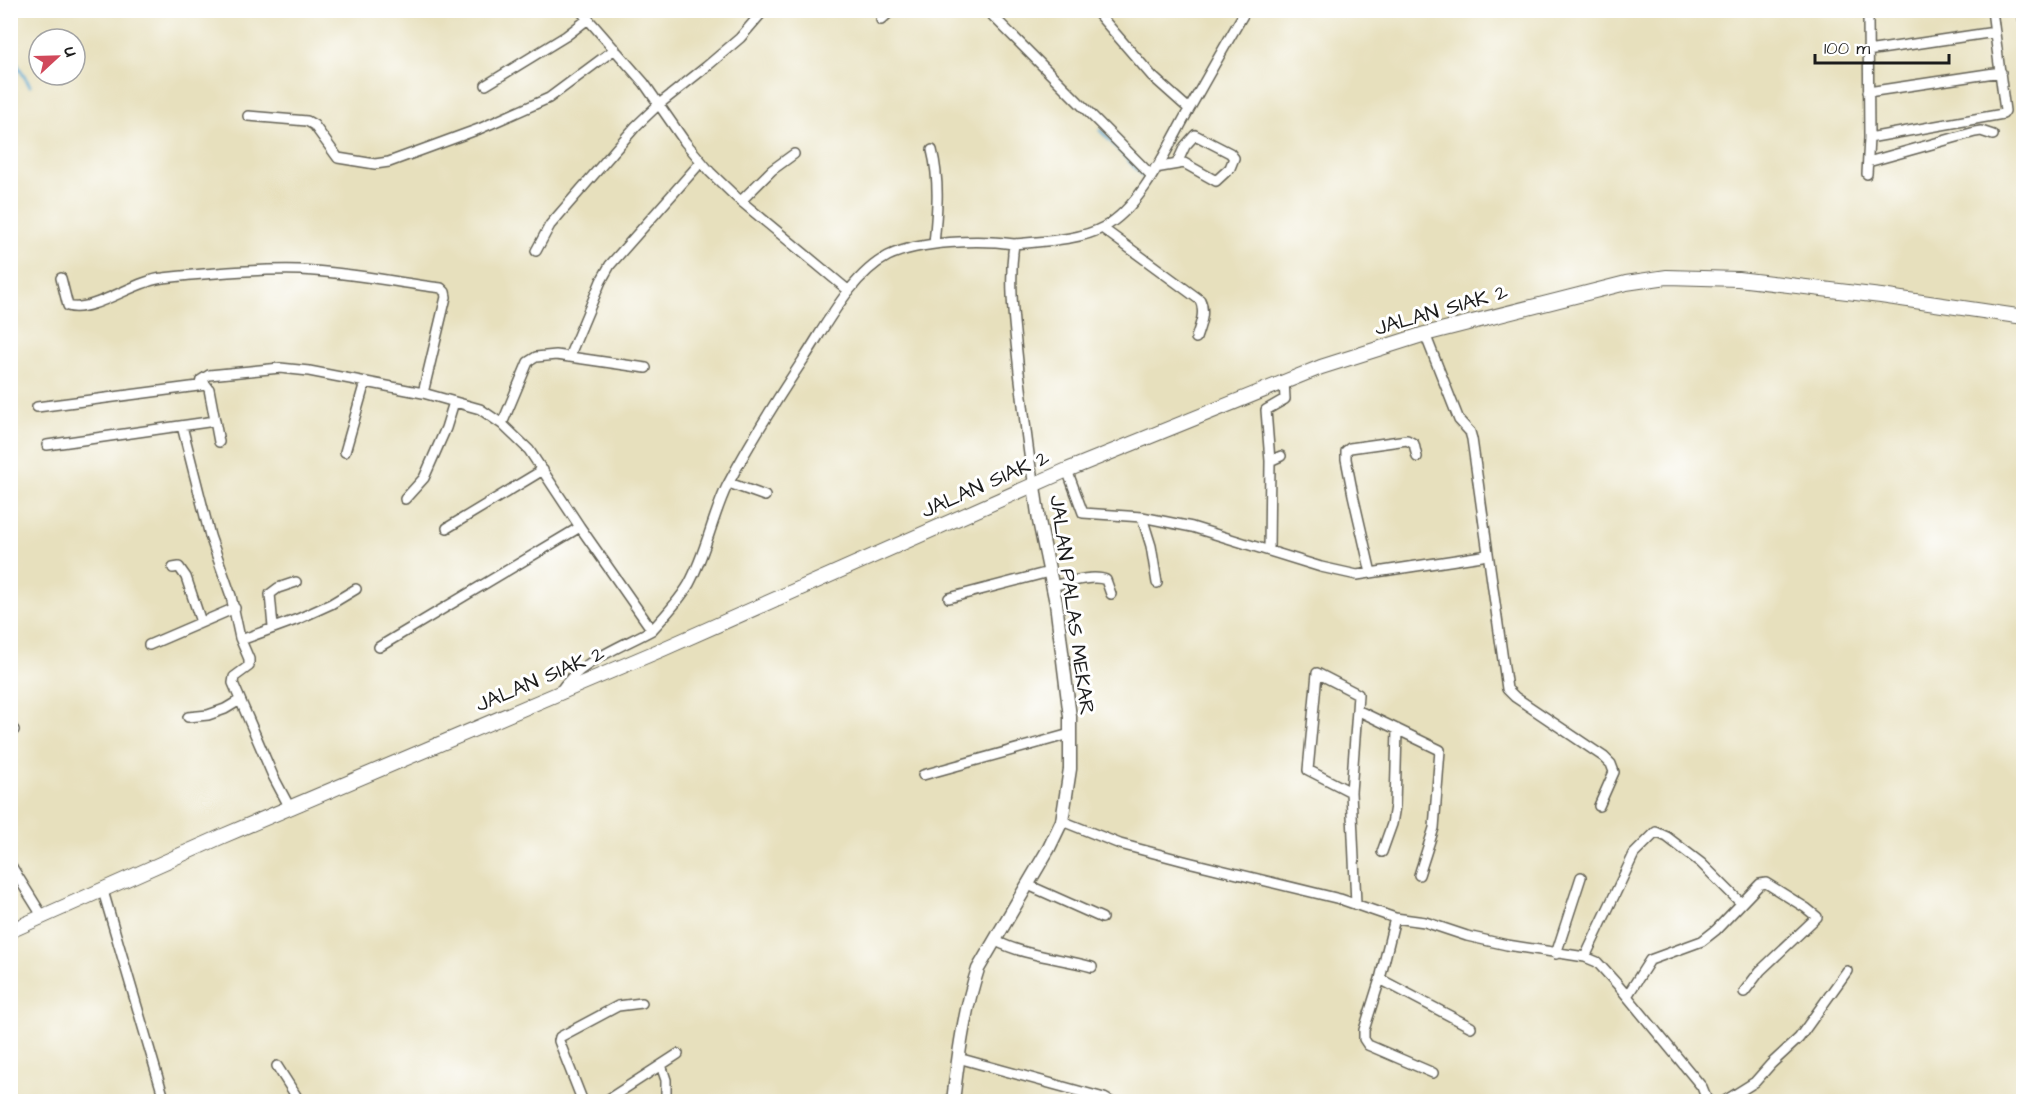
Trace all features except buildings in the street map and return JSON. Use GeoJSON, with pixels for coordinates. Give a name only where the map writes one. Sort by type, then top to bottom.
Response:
{"type":"FeatureCollection","features":[{"type":"Feature","properties":{"kind":"highway","name":"JALAN SIAK 2"},"geometry":{"type":"LineString","coordinates":[[10,931],[290,808],[557,695],[1067,470],[1284,381],[1425,334],[1626,283],[1667,277],[1738,279],[1881,296],[2024,317]]}},
{"type":"Feature","properties":{"kind":"main road","name":"JALAN PALAS MEKAR"},"geometry":{"type":"LineString","coordinates":[[953,1101],[958,1058],[978,969],[1028,885],[1062,821],[1070,769],[1070,717],[1056,603],[1034,486]]}},
{"type":"Feature","properties":{"kind":"street"},"geometry":{"type":"LineString","coordinates":[[580,10],[644,83],[702,162],[741,201],[849,291]]}},
{"type":"Feature","properties":{"kind":"street"},"geometry":{"type":"LineString","coordinates":[[536,251],[550,225],[610,155],[658,105],[740,38],[764,10]]}},
{"type":"Feature","properties":{"kind":"street"},"geometry":{"type":"LineString","coordinates":[[881,20],[892,10]]}},
{"type":"Feature","properties":{"kind":"street"},"geometry":{"type":"LineString","coordinates":[[987,10],[1153,172]]}},
{"type":"Feature","properties":{"kind":"street"},"geometry":{"type":"LineString","coordinates":[[1095,10],[1152,76],[1189,109]]}},
{"type":"Feature","properties":{"kind":"street"},"geometry":{"type":"LineString","coordinates":[[557,695],[566,681],[580,669],[652,630],[681,597],[690,582],[729,483],[779,396],[849,291],[868,271],[886,257],[901,251],[934,244],[952,242],[1014,244],[1071,236],[1102,228],[1127,210],[1143,189],[1246,10]]}},
{"type":"Feature","properties":{"kind":"street"},"geometry":{"type":"LineString","coordinates":[[1867,174],[1868,16],[1870,13],[1881,10]]}},
{"type":"Feature","properties":{"kind":"street"},"geometry":{"type":"LineString","coordinates":[[1869,138],[2000,115],[2005,111],[1992,10]]}},
{"type":"Feature","properties":{"kind":"street"},"geometry":{"type":"LineString","coordinates":[[2022,10],[2024,22]]}},
{"type":"Feature","properties":{"kind":"street"},"geometry":{"type":"LineString","coordinates":[[486,85],[566,36],[588,19]]}},
{"type":"Feature","properties":{"kind":"street"},"geometry":{"type":"LineString","coordinates":[[1867,51],[1995,32]]}},
{"type":"Feature","properties":{"kind":"street"},"geometry":{"type":"LineString","coordinates":[[248,116],[307,121],[314,125],[338,158],[375,164],[388,162],[479,129],[549,98],[615,49]]}},
{"type":"Feature","properties":{"kind":"street"},"geometry":{"type":"LineString","coordinates":[[1868,92],[2001,72]]}},
{"type":"Feature","properties":{"kind":"street"},"geometry":{"type":"LineString","coordinates":[[1868,162],[1975,132],[1981,131],[1993,135]]}},
{"type":"Feature","properties":{"kind":"street"},"geometry":{"type":"LineString","coordinates":[[1153,172],[1177,163],[1184,163],[1216,181],[1230,168],[1234,158],[1230,153],[1195,135],[1185,146],[1177,163]]}},
{"type":"Feature","properties":{"kind":"street"},"geometry":{"type":"LineString","coordinates":[[933,150],[938,189],[934,244]]}},
{"type":"Feature","properties":{"kind":"street"},"geometry":{"type":"LineString","coordinates":[[741,201],[772,170],[794,154]]}},
{"type":"Feature","properties":{"kind":"street"},"geometry":{"type":"LineString","coordinates":[[569,357],[610,265],[702,162]]}},
{"type":"Feature","properties":{"kind":"street"},"geometry":{"type":"LineString","coordinates":[[1102,228],[1200,300],[1203,313],[1196,338]]}},
{"type":"Feature","properties":{"kind":"street"},"geometry":{"type":"LineString","coordinates":[[1014,244],[1011,271],[1012,311],[1027,448],[1034,486]]}},
{"type":"Feature","properties":{"kind":"street"},"geometry":{"type":"LineString","coordinates":[[61,278],[65,300],[68,306],[75,308],[105,299],[157,278],[231,273],[300,270],[441,288],[446,292],[446,297],[423,393]]}},
{"type":"Feature","properties":{"kind":"street"},"geometry":{"type":"LineString","coordinates":[[1425,334],[1459,420],[1470,432],[1472,439],[1507,689],[1515,697],[1604,757],[1611,765],[1614,772],[1599,806]]}},
{"type":"Feature","properties":{"kind":"street"},"geometry":{"type":"LineString","coordinates":[[502,424],[528,362],[536,357],[545,355],[569,357],[646,369]]}},
{"type":"Feature","properties":{"kind":"street"},"geometry":{"type":"LineString","coordinates":[[200,384],[201,380],[210,375],[280,368],[309,371],[423,393],[480,409],[502,424],[529,450],[580,528],[652,630]]}},
{"type":"Feature","properties":{"kind":"street"},"geometry":{"type":"LineString","coordinates":[[1269,551],[1270,461],[1266,410],[1285,399],[1284,381]]}},
{"type":"Feature","properties":{"kind":"street"},"geometry":{"type":"LineString","coordinates":[[345,453],[365,382]]}},
{"type":"Feature","properties":{"kind":"street"},"geometry":{"type":"LineString","coordinates":[[37,407],[206,385],[209,389],[219,442]]}},
{"type":"Feature","properties":{"kind":"street"},"geometry":{"type":"LineString","coordinates":[[405,499],[424,478],[446,428],[454,402]]}},
{"type":"Feature","properties":{"kind":"street"},"geometry":{"type":"LineString","coordinates":[[47,445],[215,421]]}},
{"type":"Feature","properties":{"kind":"street"},"geometry":{"type":"LineString","coordinates":[[182,426],[210,536],[234,608],[241,640],[249,659],[249,666],[232,680],[273,776],[290,808]]}},
{"type":"Feature","properties":{"kind":"street"},"geometry":{"type":"LineString","coordinates":[[1371,573],[1353,495],[1346,452],[1350,448],[1407,440],[1414,444],[1417,457]]}},
{"type":"Feature","properties":{"kind":"street"},"geometry":{"type":"LineString","coordinates":[[1270,461],[1281,456]]}},
{"type":"Feature","properties":{"kind":"street"},"geometry":{"type":"LineString","coordinates":[[447,528],[543,470]]}},
{"type":"Feature","properties":{"kind":"street"},"geometry":{"type":"LineString","coordinates":[[1067,470],[1083,513],[1142,517],[1192,527],[1321,567],[1358,575],[1469,559],[1488,553]]}},
{"type":"Feature","properties":{"kind":"street"},"geometry":{"type":"LineString","coordinates":[[729,483],[765,496]]}},
{"type":"Feature","properties":{"kind":"street"},"geometry":{"type":"LineString","coordinates":[[1142,517],[1151,546],[1156,583]]}},
{"type":"Feature","properties":{"kind":"street"},"geometry":{"type":"LineString","coordinates":[[379,647],[580,528]]}},
{"type":"Feature","properties":{"kind":"street"},"geometry":{"type":"LineString","coordinates":[[173,568],[179,567],[186,577],[201,622]]}},
{"type":"Feature","properties":{"kind":"street"},"geometry":{"type":"LineString","coordinates":[[949,598],[1049,572]]}},
{"type":"Feature","properties":{"kind":"street"},"geometry":{"type":"LineString","coordinates":[[1052,586],[1102,578],[1106,580],[1111,594]]}},
{"type":"Feature","properties":{"kind":"street"},"geometry":{"type":"LineString","coordinates":[[273,627],[270,594],[278,588],[296,582]]}},
{"type":"Feature","properties":{"kind":"street"},"geometry":{"type":"LineString","coordinates":[[241,640],[298,619],[331,604],[356,589]]}},
{"type":"Feature","properties":{"kind":"street"},"geometry":{"type":"LineString","coordinates":[[149,645],[234,608]]}},
{"type":"Feature","properties":{"kind":"street"},"geometry":{"type":"LineString","coordinates":[[1351,792],[1308,770],[1317,673],[1358,694],[1351,792],[1356,904]]}},
{"type":"Feature","properties":{"kind":"street"},"geometry":{"type":"LineString","coordinates":[[188,717],[208,715],[240,700]]}},
{"type":"Feature","properties":{"kind":"street"},"geometry":{"type":"LineString","coordinates":[[1357,710],[1440,750],[1434,828],[1419,875]]}},
{"type":"Feature","properties":{"kind":"street"},"geometry":{"type":"LineString","coordinates":[[10,724],[14,730],[10,733]]}},
{"type":"Feature","properties":{"kind":"street"},"geometry":{"type":"LineString","coordinates":[[1382,852],[1392,824],[1395,806],[1396,729]]}},
{"type":"Feature","properties":{"kind":"street"},"geometry":{"type":"LineString","coordinates":[[923,775],[1070,734]]}},
{"type":"Feature","properties":{"kind":"street"},"geometry":{"type":"LineString","coordinates":[[10,813],[10,820]]}},
{"type":"Feature","properties":{"kind":"street"},"geometry":{"type":"LineString","coordinates":[[1062,821],[1120,844],[1356,904],[1395,918],[1425,922],[1477,938],[1556,954],[1585,957],[1596,962],[1627,996],[1702,1087],[1708,1101]]}},
{"type":"Feature","properties":{"kind":"street"},"geometry":{"type":"LineString","coordinates":[[1585,957],[1634,854],[1656,832],[1667,837],[1701,863],[1742,903]]}},
{"type":"Feature","properties":{"kind":"street"},"geometry":{"type":"LineString","coordinates":[[10,864],[43,917]]}},
{"type":"Feature","properties":{"kind":"street"},"geometry":{"type":"LineString","coordinates":[[1556,954],[1581,877]]}},
{"type":"Feature","properties":{"kind":"street"},"geometry":{"type":"LineString","coordinates":[[1627,996],[1650,960],[1702,941],[1716,930],[1760,884],[1766,883],[1817,917],[1760,971],[1744,992]]}},
{"type":"Feature","properties":{"kind":"street"},"geometry":{"type":"LineString","coordinates":[[1028,885],[1102,918]]}},
{"type":"Feature","properties":{"kind":"street"},"geometry":{"type":"LineString","coordinates":[[103,891],[165,1101]]}},
{"type":"Feature","properties":{"kind":"street"},"geometry":{"type":"LineString","coordinates":[[1395,918],[1380,979],[1364,1030],[1364,1039],[1368,1046],[1433,1073]]}},
{"type":"Feature","properties":{"kind":"street"},"geometry":{"type":"LineString","coordinates":[[994,940],[1033,954],[1092,967]]}},
{"type":"Feature","properties":{"kind":"street"},"geometry":{"type":"LineString","coordinates":[[1724,1101],[1755,1082],[1799,1038],[1847,971]]}},
{"type":"Feature","properties":{"kind":"street"},"geometry":{"type":"LineString","coordinates":[[1380,979],[1471,1027]]}},
{"type":"Feature","properties":{"kind":"street"},"geometry":{"type":"LineString","coordinates":[[583,1101],[559,1041],[560,1037],[618,1006],[642,1003]]}},
{"type":"Feature","properties":{"kind":"street"},"geometry":{"type":"LineString","coordinates":[[604,1101],[678,1054]]}},
{"type":"Feature","properties":{"kind":"street"},"geometry":{"type":"LineString","coordinates":[[958,1058],[1111,1101]]}},
{"type":"Feature","properties":{"kind":"street"},"geometry":{"type":"LineString","coordinates":[[661,1065],[666,1080],[666,1101]]}},
{"type":"Feature","properties":{"kind":"street"},"geometry":{"type":"LineString","coordinates":[[277,1066],[300,1101]]}},
{"type":"Feature","properties":{"kind":"waterway"},"geometry":{"type":"LineString","coordinates":[[10,52],[27,81]]}},
{"type":"Feature","properties":{"kind":"waterway"},"geometry":{"type":"LineString","coordinates":[[1100,130],[1144,177]]}}]}
